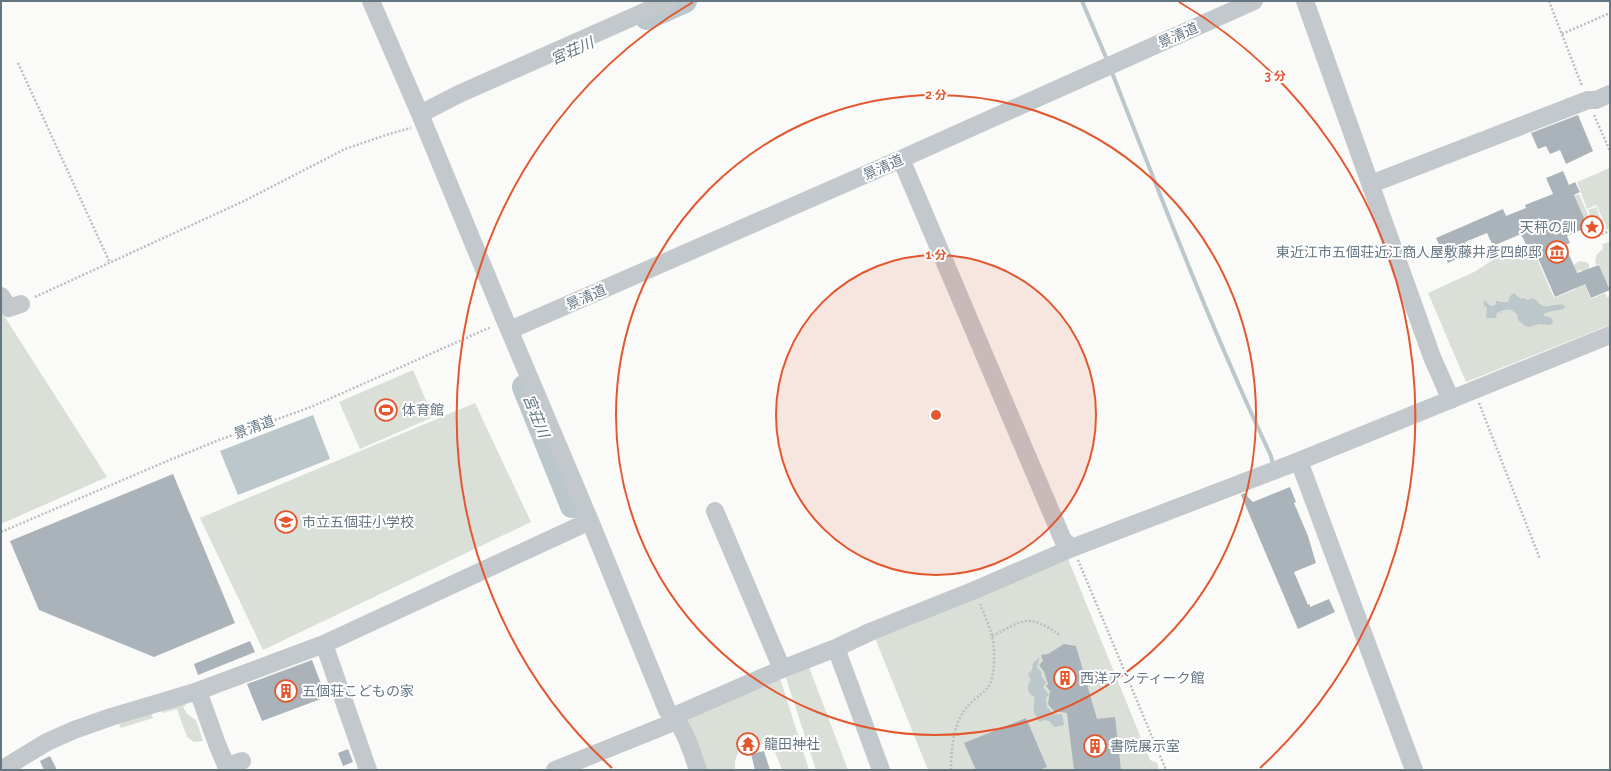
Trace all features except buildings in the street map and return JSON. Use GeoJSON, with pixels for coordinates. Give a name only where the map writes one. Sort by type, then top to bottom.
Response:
{"type":"FeatureCollection","features":[{"type":"Feature","properties":{"kind":"street"},"geometry":{"type":"LineString","coordinates":[[371,1],[590,521],[667,710],[674,716],[689,746],[698,770]]}},
{"type":"Feature","properties":{"kind":"street"},"geometry":{"type":"LineString","coordinates":[[422,120],[459,94],[669,1]]}},
{"type":"Feature","properties":{"kind":"street","name":"景清道"},"geometry":{"type":"LineString","coordinates":[[507,325],[901,159],[1254,1]]}},
{"type":"Feature","properties":{"kind":"street"},"geometry":{"type":"LineString","coordinates":[[1305,1],[1432,357],[1451,400]]}},
{"type":"Feature","properties":{"kind":"street"},"geometry":{"type":"LineString","coordinates":[[1371,184],[1588,100],[1596,100],[1610,94]]}},
{"type":"Feature","properties":{"kind":"street"},"geometry":{"type":"LineString","coordinates":[[901,159],[1064,540],[1072,548]]}},
{"type":"Feature","properties":{"kind":"street"},"geometry":{"type":"LineString","coordinates":[[1,296],[9,308],[21,304]]}},
{"type":"Feature","properties":{"kind":"street"},"geometry":{"type":"LineString","coordinates":[[555,770],[669,724],[674,716],[782,669],[836,648],[872,631],[975,590],[1072,548],[1299,461],[1610,335]]}},
{"type":"Feature","properties":{"kind":"street"},"geometry":{"type":"LineString","coordinates":[[1299,461],[1414,770]]}},
{"type":"Feature","properties":{"kind":"street"},"geometry":{"type":"LineString","coordinates":[[715,510],[782,669]]}},
{"type":"Feature","properties":{"kind":"street"},"geometry":{"type":"LineString","coordinates":[[5,764],[46,742],[114,724],[324,644],[590,521]]}},
{"type":"Feature","properties":{"kind":"street"},"geometry":{"type":"LineString","coordinates":[[324,644],[368,770]]}},
{"type":"Feature","properties":{"kind":"street"},"geometry":{"type":"LineString","coordinates":[[836,648],[881,770]]}},
{"type":"Feature","properties":{"kind":"street"},"geometry":{"type":"LineString","coordinates":[[198,691],[211,746],[232,766]]}},
{"type":"Feature","properties":{"kind":"path"},"geometry":{"type":"LineString","coordinates":[[1549,1],[1610,151]]}},
{"type":"Feature","properties":{"kind":"path"},"geometry":{"type":"LineString","coordinates":[[1562,34],[1610,13]]}},
{"type":"Feature","properties":{"kind":"path"},"geometry":{"type":"LineString","coordinates":[[18,63],[110,263]]}},
{"type":"Feature","properties":{"kind":"path"},"geometry":{"type":"LineString","coordinates":[[21,304],[244,201],[345,149],[389,134],[422,120]]}},
{"type":"Feature","properties":{"kind":"path"},"geometry":{"type":"LineString","coordinates":[[1598,236],[1610,231]]}},
{"type":"Feature","properties":{"kind":"path"},"geometry":{"type":"LineString","coordinates":[[1497,301],[1501,313]]}},
{"type":"Feature","properties":{"kind":"path","name":"景清道"},"geometry":{"type":"LineString","coordinates":[[1,532],[132,475],[219,440],[311,407],[484,331],[507,325]]}},
{"type":"Feature","properties":{"kind":"path"},"geometry":{"type":"LineString","coordinates":[[1474,389],[1540,559]]}},
{"type":"Feature","properties":{"kind":"path"},"geometry":{"type":"LineString","coordinates":[[1072,548],[1166,770]]}},
{"type":"Feature","properties":{"kind":"path"},"geometry":{"type":"LineString","coordinates":[[951,770],[954,737],[960,718],[968,705],[987,688],[991,681],[993,665],[992,636],[975,590]]}},
{"type":"Feature","properties":{"kind":"path"},"geometry":{"type":"LineString","coordinates":[[992,636],[1016,623],[1028,620],[1039,622],[1061,636]]}},
{"type":"Feature","properties":{"kind":"shaded area"},"geometry":{"type":"Polygon","coordinates":[[[1610,168],[1610,228],[1606,230],[1606,226],[1596,205],[1587,209],[1577,182],[1610,168]]]}},
{"type":"Feature","properties":{"kind":"shaded area"},"geometry":{"type":"Polygon","coordinates":[[[1579,194],[1592,224],[1574,232],[1577,216],[1582,213],[1580,208],[1575,210],[1569,198],[1579,194]]]}},
{"type":"Feature","properties":{"kind":"shaded area"},"geometry":{"type":"Polygon","coordinates":[[[1596,207],[1604,226],[1599,228],[1598,226],[1595,228],[1588,210],[1596,207]]]}},
{"type":"Feature","properties":{"kind":"shaded area"},"geometry":{"type":"Polygon","coordinates":[[[1610,242],[1609,287],[1599,264],[1596,265],[1595,260],[1599,252],[1603,249],[1602,244],[1610,242]]]}},
{"type":"Feature","properties":{"kind":"shaded area"},"geometry":{"type":"Polygon","coordinates":[[[1519,247],[1524,256],[1541,250],[1545,258],[1538,261],[1554,298],[1576,289],[1575,287],[1584,283],[1591,299],[1605,293],[1607,298],[1610,296],[1610,325],[1466,382],[1428,293],[1474,272],[1504,253],[1519,247]]]}},
{"type":"Feature","properties":{"kind":"shaded area"},"geometry":{"type":"Polygon","coordinates":[[[1579,261],[1589,264],[1589,269],[1586,270],[1584,275],[1582,270],[1573,273],[1570,268],[1579,261]]]}},
{"type":"Feature","properties":{"kind":"shaded area"},"geometry":{"type":"Polygon","coordinates":[[[1514,293],[1521,299],[1524,298],[1528,300],[1533,298],[1543,306],[1564,305],[1565,308],[1544,314],[1544,316],[1552,319],[1553,322],[1550,325],[1539,324],[1529,327],[1525,326],[1518,320],[1517,314],[1510,309],[1497,313],[1496,318],[1486,318],[1487,307],[1484,306],[1484,300],[1489,305],[1493,306],[1498,302],[1508,302],[1510,296],[1514,293]]]}},
{"type":"Feature","properties":{"kind":"shaded area"},"geometry":{"type":"Polygon","coordinates":[[[1,311],[107,477],[1,524],[1,311]]]}},
{"type":"Feature","properties":{"kind":"shaded area","name":"体育館"},"geometry":{"type":"Polygon","coordinates":[[[413,370],[433,417],[360,449],[339,402],[413,370]]]}},
{"type":"Feature","properties":{"kind":"shaded area"},"geometry":{"type":"Polygon","coordinates":[[[475,403],[531,522],[263,650],[200,518],[475,403]]]}},
{"type":"Feature","properties":{"kind":"shaded area"},"geometry":{"type":"Polygon","coordinates":[[[313,415],[330,459],[238,495],[220,451],[313,415]]]}},
{"type":"Feature","properties":{"kind":"shaded area"},"geometry":{"type":"Polygon","coordinates":[[[1068,559],[1150,760],[1157,763],[1159,770],[928,770],[875,638],[1068,559]]]}},
{"type":"Feature","properties":{"kind":"shaded area"},"geometry":{"type":"Polygon","coordinates":[[[1040,657],[1037,667],[1042,673],[1041,676],[1046,682],[1043,687],[1049,695],[1046,698],[1047,707],[1053,714],[1062,714],[1064,725],[1054,727],[1049,721],[1045,720],[1040,722],[1035,713],[1035,697],[1030,694],[1028,690],[1028,685],[1031,680],[1028,674],[1032,670],[1033,663],[1040,657]]]}},
{"type":"Feature","properties":{"kind":"shaded area"},"geometry":{"type":"Polygon","coordinates":[[[809,667],[848,770],[816,770],[785,675],[809,667]]]}},
{"type":"Feature","properties":{"kind":"shaded area","name":"龍田神社"},"geometry":{"type":"Polygon","coordinates":[[[780,678],[809,770],[782,770],[771,742],[739,750],[735,761],[735,770],[706,770],[685,719],[780,678]]]}},
{"type":"Feature","properties":{"kind":"shaded area"},"geometry":{"type":"Polygon","coordinates":[[[186,703],[183,707],[187,714],[196,720],[203,741],[194,742],[187,737],[177,709],[162,713],[161,711],[186,703]]]}},
{"type":"Feature","properties":{"kind":"shaded area"},"geometry":{"type":"Polygon","coordinates":[[[151,713],[153,718],[121,728],[119,724],[151,713]]]}},
{"type":"Feature","properties":{"kind":"waterway","name":"宮荘川"},"geometry":{"type":"LineString","coordinates":[[647,18],[685,1]]}},
{"type":"Feature","properties":{"kind":"waterway"},"geometry":{"type":"LineString","coordinates":[[1082,1],[1108,62]]}},
{"type":"Feature","properties":{"kind":"waterway"},"geometry":{"type":"LineString","coordinates":[[1111,70],[1188,264],[1228,361],[1271,456],[1273,465]]}},
{"type":"Feature","properties":{"kind":"waterway","name":"宮荘川"},"geometry":{"type":"LineString","coordinates":[[524,387],[572,506]]}},
{"type":"Feature","properties":{"kind":"place","name":"天秤の訓"},"geometry":{"type":"Point","coordinates":[1592,227]}},
{"type":"Feature","properties":{"kind":"place","name":"東近江市五個荘近江商人屋敷藤井彦四郎邸"},"geometry":{"type":"Point","coordinates":[1557,252]}},
{"type":"Feature","properties":{"kind":"place","name":"体育館"},"geometry":{"type":"Point","coordinates":[386,410]}},
{"type":"Feature","properties":{"kind":"place","name":"市立五個荘小学校"},"geometry":{"type":"Point","coordinates":[286,522]}},
{"type":"Feature","properties":{"kind":"place","name":"西洋アンティーク館"},"geometry":{"type":"Point","coordinates":[1065,678]}},
{"type":"Feature","properties":{"kind":"place","name":"五個荘こどもの家"},"geometry":{"type":"Point","coordinates":[286,691]}},
{"type":"Feature","properties":{"kind":"place","name":"龍田神社"},"geometry":{"type":"Point","coordinates":[748,744]}},
{"type":"Feature","properties":{"kind":"place","name":"書院展示室"},"geometry":{"type":"Point","coordinates":[1095,746]}}]}
